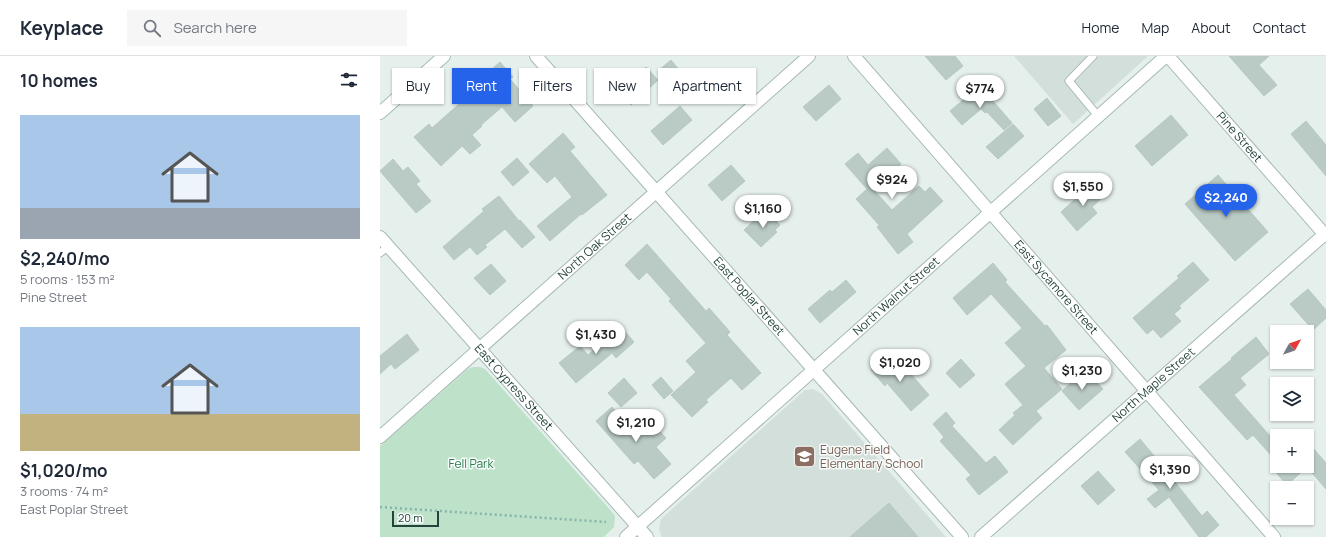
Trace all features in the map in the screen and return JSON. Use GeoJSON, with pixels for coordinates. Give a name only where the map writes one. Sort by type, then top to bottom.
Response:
{"type":"FeatureCollection","features":[{"type":"Feature","properties":{"kind":"street"},"geometry":{"type":"LineString","coordinates":[[380,113],[444,56]]}},
{"type":"Feature","properties":{"kind":"street","name":"East Poplar Street"},"geometry":{"type":"LineString","coordinates":[[536,56],[962,537]]}},
{"type":"Feature","properties":{"kind":"street","name":"North Oak Street"},"geometry":{"type":"LineString","coordinates":[[380,437],[809,56]]}},
{"type":"Feature","properties":{"kind":"street","name":"East Sycamore Street"},"geometry":{"type":"LineString","coordinates":[[854,56],[991,211],[1274,537]]}},
{"type":"Feature","properties":{"kind":"street","name":"North Walnut Street"},"geometry":{"type":"LineString","coordinates":[[626,537],[1167,56]]}},
{"type":"Feature","properties":{"kind":"street","name":"Pine Street"},"geometry":{"type":"LineString","coordinates":[[1167,56],[1325,235]]}},
{"type":"Feature","properties":{"kind":"street","name":"North Maple Street"},"geometry":{"type":"LineString","coordinates":[[981,537],[1325,235]]}},
{"type":"Feature","properties":{"kind":"street","name":"East Cypress Street"},"geometry":{"type":"LineString","coordinates":[[383,246],[479,348],[647,537]]}},
{"type":"Feature","properties":{"kind":"lane"},"geometry":{"type":"LineString","coordinates":[[1093,56],[1069,81],[1098,116]]}},
{"type":"Feature","properties":{"kind":"path"},"geometry":{"type":"LineString","coordinates":[[380,507],[606,522]]}},
{"type":"Feature","properties":{"kind":"shaded area"},"geometry":{"type":"Polygon","coordinates":[[[1014,56],[1148,56],[1073,124],[1014,56]]]}},
{"type":"Feature","properties":{"kind":"shaded area","name":"Eugene Field Elementary School"},"geometry":{"type":"Polygon","coordinates":[[[813,389],[822,394],[946,537],[662,537],[659,529],[661,519],[805,390],[813,389]]]}},
{"type":"Feature","properties":{"kind":"green space","name":"Fell Park"},"geometry":{"type":"Polygon","coordinates":[[[473,367],[485,369],[612,512],[615,516],[614,527],[604,537],[380,537],[380,446],[468,369],[473,367]]]}},
{"type":"Feature","properties":{"kind":"building"},"geometry":{"type":"Polygon","coordinates":[[[925,56],[955,56],[963,66],[946,80],[925,56]]]}},
{"type":"Feature","properties":{"kind":"building"},"geometry":{"type":"Polygon","coordinates":[[[1229,56],[1269,56],[1259,65],[1277,85],[1264,96],[1229,56]]]}},
{"type":"Feature","properties":{"kind":"building"},"geometry":{"type":"Polygon","coordinates":[[[671,60],[678,68],[661,68],[671,60]]]}},
{"type":"Feature","properties":{"kind":"building"},"geometry":{"type":"Polygon","coordinates":[[[500,62],[505,68],[493,68],[500,62]]]}},
{"type":"Feature","properties":{"kind":"building"},"geometry":{"type":"Polygon","coordinates":[[[650,71],[658,80],[650,87],[650,71]]]}},
{"type":"Feature","properties":{"kind":"building"},"geometry":{"type":"Polygon","coordinates":[[[511,80],[519,90],[519,104],[531,104],[533,106],[515,122],[502,107],[472,135],[481,145],[470,154],[462,146],[441,166],[414,137],[429,124],[432,128],[459,104],[511,104],[511,80]]]}},
{"type":"Feature","properties":{"kind":"building"},"geometry":{"type":"Polygon","coordinates":[[[829,85],[841,99],[816,121],[803,107],[829,85]]]}},
{"type":"Feature","properties":{"kind":"building"},"geometry":{"type":"Polygon","coordinates":[[[980,86],[1012,123],[1004,130],[987,112],[985,113],[981,109],[962,125],[950,111],[980,86]]]}},
{"type":"Feature","properties":{"kind":"building"},"geometry":{"type":"Polygon","coordinates":[[[1047,98],[1061,116],[1048,126],[1034,109],[1047,98]]]}},
{"type":"Feature","properties":{"kind":"building"},"geometry":{"type":"Polygon","coordinates":[[[680,106],[692,120],[663,145],[651,131],[680,106]]]}},
{"type":"Feature","properties":{"kind":"building"},"geometry":{"type":"Polygon","coordinates":[[[1171,115],[1188,135],[1152,166],[1135,146],[1171,115]]]}},
{"type":"Feature","properties":{"kind":"building"},"geometry":{"type":"Polygon","coordinates":[[[1306,121],[1326,145],[1326,176],[1291,134],[1306,121]]]}},
{"type":"Feature","properties":{"kind":"building"},"geometry":{"type":"Polygon","coordinates":[[[1013,124],[1024,136],[998,159],[986,147],[1013,124]]]}},
{"type":"Feature","properties":{"kind":"building"},"geometry":{"type":"Polygon","coordinates":[[[563,133],[575,147],[570,151],[607,195],[582,215],[581,214],[550,241],[537,226],[572,197],[555,176],[547,183],[529,164],[563,133]]]}},
{"type":"Feature","properties":{"kind":"building"},"geometry":{"type":"Polygon","coordinates":[[[887,148],[901,164],[872,188],[892,210],[919,186],[925,192],[930,187],[943,201],[907,234],[913,242],[898,254],[877,227],[879,225],[856,199],[867,189],[845,164],[858,153],[868,165],[887,148]]]}},
{"type":"Feature","properties":{"kind":"building"},"geometry":{"type":"Polygon","coordinates":[[[517,158],[529,172],[513,186],[501,172],[517,158]]]}},
{"type":"Feature","properties":{"kind":"building"},"geometry":{"type":"Polygon","coordinates":[[[393,159],[403,171],[408,167],[420,181],[416,184],[431,201],[416,213],[380,171],[393,159]]]}},
{"type":"Feature","properties":{"kind":"building"},"geometry":{"type":"Polygon","coordinates":[[[731,165],[745,181],[722,201],[708,185],[731,165]]]}},
{"type":"Feature","properties":{"kind":"building"},"geometry":{"type":"Polygon","coordinates":[[[1218,175],[1268,232],[1235,261],[1185,204],[1218,175]]]}},
{"type":"Feature","properties":{"kind":"building"},"geometry":{"type":"Polygon","coordinates":[[[1093,183],[1104,196],[1092,207],[1097,213],[1077,231],[1061,212],[1093,183]]]}},
{"type":"Feature","properties":{"kind":"building"},"geometry":{"type":"Polygon","coordinates":[[[499,196],[519,221],[520,220],[535,237],[522,248],[505,229],[485,245],[487,247],[477,255],[470,247],[454,260],[443,247],[484,211],[482,209],[499,196]]]}},
{"type":"Feature","properties":{"kind":"building"},"geometry":{"type":"Polygon","coordinates":[[[765,210],[780,225],[775,230],[777,232],[761,247],[744,230],[765,210]]]}},
{"type":"Feature","properties":{"kind":"building"},"geometry":{"type":"Polygon","coordinates":[[[647,244],[706,311],[709,308],[730,332],[727,335],[761,373],[742,390],[731,378],[706,400],[708,402],[692,417],[671,395],[696,372],[686,361],[706,343],[669,301],[671,299],[647,272],[639,280],[625,265],[647,244]]]}},
{"type":"Feature","properties":{"kind":"building"},"geometry":{"type":"Polygon","coordinates":[[[1193,262],[1209,280],[1179,306],[1181,308],[1174,314],[1181,321],[1161,338],[1153,329],[1147,334],[1133,318],[1179,278],[1177,276],[1193,262]]]}},
{"type":"Feature","properties":{"kind":"building"},"geometry":{"type":"Polygon","coordinates":[[[993,263],[1007,280],[1005,282],[1045,326],[1047,325],[1066,350],[1044,368],[1062,389],[1036,411],[1042,418],[1013,445],[999,430],[1015,415],[1013,413],[1023,405],[1005,384],[1026,366],[1005,343],[1022,328],[991,294],[967,315],[953,298],[993,263]]]}},
{"type":"Feature","properties":{"kind":"building"},"geometry":{"type":"Polygon","coordinates":[[[491,264],[506,281],[490,295],[474,278],[491,264]]]}},
{"type":"Feature","properties":{"kind":"building"},"geometry":{"type":"Polygon","coordinates":[[[846,280],[856,292],[820,323],[808,309],[830,290],[832,292],[846,280]]]}},
{"type":"Feature","properties":{"kind":"building"},"geometry":{"type":"Polygon","coordinates":[[[1308,289],[1326,310],[1326,318],[1314,329],[1314,325],[1309,325],[1290,304],[1308,289]]]}},
{"type":"Feature","properties":{"kind":"building"},"geometry":{"type":"Polygon","coordinates":[[[620,326],[634,342],[616,358],[612,353],[576,383],[559,363],[580,346],[588,355],[620,326]]]}},
{"type":"Feature","properties":{"kind":"building"},"geometry":{"type":"Polygon","coordinates":[[[407,334],[419,350],[395,369],[391,364],[380,374],[380,356],[407,334]]]}},
{"type":"Feature","properties":{"kind":"building"},"geometry":{"type":"Polygon","coordinates":[[[1256,337],[1269,354],[1240,378],[1246,385],[1234,395],[1270,436],[1270,454],[1253,435],[1247,440],[1199,387],[1232,359],[1231,358],[1256,337]]]}},
{"type":"Feature","properties":{"kind":"building"},"geometry":{"type":"Polygon","coordinates":[[[887,355],[907,376],[910,373],[929,395],[911,411],[887,383],[885,386],[871,370],[887,355]]]}},
{"type":"Feature","properties":{"kind":"building"},"geometry":{"type":"Polygon","coordinates":[[[961,359],[975,375],[960,388],[946,373],[961,359]]]}},
{"type":"Feature","properties":{"kind":"building"},"geometry":{"type":"Polygon","coordinates":[[[1082,373],[1089,380],[1092,377],[1103,389],[1079,410],[1062,391],[1082,373]]]}},
{"type":"Feature","properties":{"kind":"building"},"geometry":{"type":"Polygon","coordinates":[[[661,377],[673,391],[664,399],[652,385],[661,377]]]}},
{"type":"Feature","properties":{"kind":"building"},"geometry":{"type":"Polygon","coordinates":[[[624,378],[637,393],[621,407],[608,393],[624,378]]]}},
{"type":"Feature","properties":{"kind":"building"},"geometry":{"type":"Polygon","coordinates":[[[612,407],[637,436],[652,423],[666,438],[656,447],[671,464],[654,479],[638,461],[634,464],[596,421],[612,407]]]}},
{"type":"Feature","properties":{"kind":"building"},"geometry":{"type":"Polygon","coordinates":[[[946,412],[955,423],[952,426],[986,463],[995,456],[1008,472],[979,495],[966,479],[971,475],[940,441],[944,437],[933,424],[946,412]]]}},
{"type":"Feature","properties":{"kind":"building"},"geometry":{"type":"Polygon","coordinates":[[[1140,439],[1202,516],[1207,511],[1219,525],[1206,537],[1199,537],[1169,497],[1155,508],[1147,499],[1159,490],[1125,452],[1140,439]]]}},
{"type":"Feature","properties":{"kind":"building"},"geometry":{"type":"Polygon","coordinates":[[[1314,449],[1326,463],[1326,489],[1312,473],[1314,473],[1314,449]]]}},
{"type":"Feature","properties":{"kind":"building"},"geometry":{"type":"Polygon","coordinates":[[[1098,471],[1115,490],[1098,505],[1081,486],[1098,471]]]}},
{"type":"Feature","properties":{"kind":"building"},"geometry":{"type":"Polygon","coordinates":[[[1276,473],[1300,473],[1291,481],[1283,481],[1276,473]]]}},
{"type":"Feature","properties":{"kind":"building"},"geometry":{"type":"Polygon","coordinates":[[[889,503],[918,537],[850,537],[889,503]]]}},
{"type":"Feature","properties":{"kind":"place","name":"Eugene Field Elementary School"},"geometry":{"type":"Point","coordinates":[804,457]}}]}
